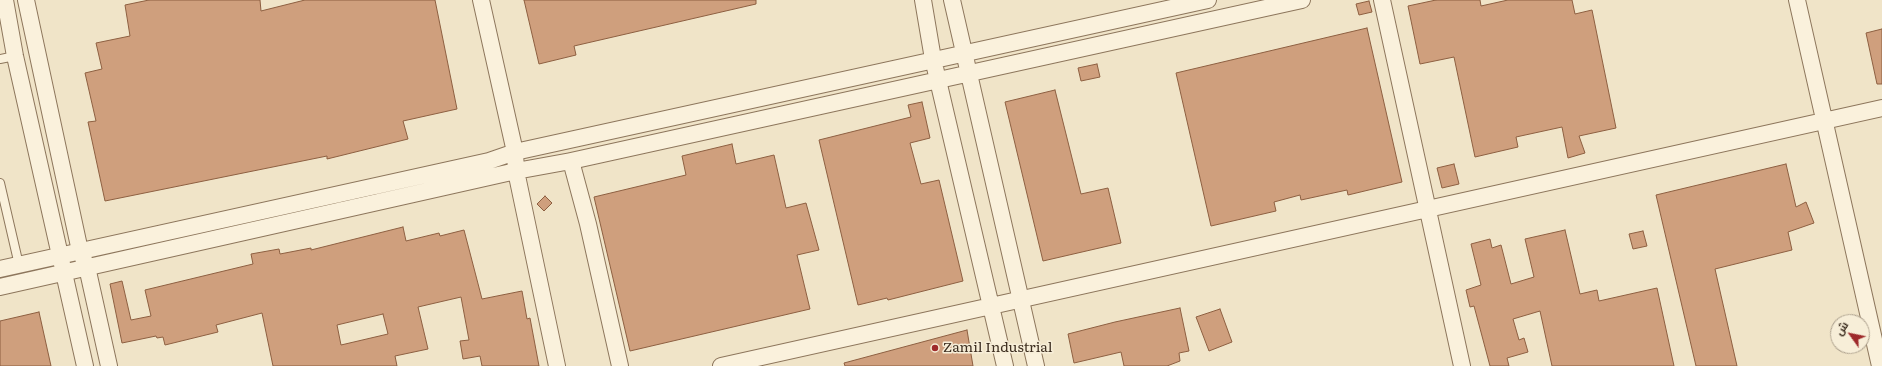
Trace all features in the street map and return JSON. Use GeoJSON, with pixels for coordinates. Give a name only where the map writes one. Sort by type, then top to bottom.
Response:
{"type":"FeatureCollection","features":[{"type":"Feature","properties":{"kind":"street"},"geometry":{"type":"LineString","coordinates":[[5,0],[7,58],[60,255],[84,366]]}},
{"type":"Feature","properties":{"kind":"street"},"geometry":{"type":"LineString","coordinates":[[26,0],[80,251],[87,266],[108,366]]}},
{"type":"Feature","properties":{"kind":"street"},"geometry":{"type":"LineString","coordinates":[[481,0],[515,152],[516,171],[557,366]]}},
{"type":"Feature","properties":{"kind":"street"},"geometry":{"type":"LineString","coordinates":[[923,0],[933,59],[1005,366]]}},
{"type":"Feature","properties":{"kind":"street"},"geometry":{"type":"LineString","coordinates":[[952,0],[1036,366]]}},
{"type":"Feature","properties":{"kind":"street"},"geometry":{"type":"LineString","coordinates":[[0,269],[489,161],[515,152],[933,59],[1208,0]]}},
{"type":"Feature","properties":{"kind":"street"},"geometry":{"type":"LineString","coordinates":[[0,286],[492,178],[516,171],[572,161],[1302,0]]}},
{"type":"Feature","properties":{"kind":"street"},"geometry":{"type":"LineString","coordinates":[[1382,0],[1462,366]]}},
{"type":"Feature","properties":{"kind":"street"},"geometry":{"type":"LineString","coordinates":[[1797,0],[1880,366]]}},
{"type":"Feature","properties":{"kind":"street"},"geometry":{"type":"LineString","coordinates":[[7,58],[36,52]]}},
{"type":"Feature","properties":{"kind":"street"},"geometry":{"type":"LineString","coordinates":[[721,366],[1882,108]]}},
{"type":"Feature","properties":{"kind":"street"},"geometry":{"type":"LineString","coordinates":[[572,161],[588,224],[620,366]]}},
{"type":"Feature","properties":{"kind":"lane"},"geometry":{"type":"LineString","coordinates":[[0,183],[19,265]]}},
{"type":"Feature","properties":{"kind":"building"},"geometry":{"type":"Polygon","coordinates":[[[149,0],[260,0],[261,11],[305,0],[435,0],[457,109],[403,121],[408,139],[327,159],[327,156],[105,201],[88,122],[96,121],[85,73],[102,69],[96,43],[130,36],[125,5],[149,0]]]}},
{"type":"Feature","properties":{"kind":"building"},"geometry":{"type":"Polygon","coordinates":[[[524,0],[756,0],[756,4],[574,46],[576,55],[539,64],[524,0]]]}},
{"type":"Feature","properties":{"kind":"building"},"geometry":{"type":"Polygon","coordinates":[[[1436,0],[1480,0],[1481,6],[1508,0],[1572,0],[1575,14],[1592,10],[1616,128],[1579,136],[1585,153],[1568,158],[1562,127],[1516,137],[1518,147],[1475,157],[1454,57],[1420,64],[1408,6],[1436,0]]]}},
{"type":"Feature","properties":{"kind":"building"},"geometry":{"type":"Polygon","coordinates":[[[1369,1],[1372,12],[1359,15],[1356,4],[1369,1]]]}},
{"type":"Feature","properties":{"kind":"building"},"geometry":{"type":"Polygon","coordinates":[[[1367,28],[1402,182],[1348,195],[1347,190],[1301,200],[1300,195],[1274,202],[1276,211],[1211,226],[1176,73],[1367,28]]]}},
{"type":"Feature","properties":{"kind":"building"},"geometry":{"type":"Polygon","coordinates":[[[1882,29],[1882,84],[1877,84],[1866,33],[1882,29]]]}},
{"type":"Feature","properties":{"kind":"building"},"geometry":{"type":"Polygon","coordinates":[[[1097,64],[1100,77],[1081,81],[1078,68],[1097,64]]]}},
{"type":"Feature","properties":{"kind":"building"},"geometry":{"type":"Polygon","coordinates":[[[1055,90],[1081,194],[1108,188],[1121,243],[1043,261],[1005,102],[1055,90]]]}},
{"type":"Feature","properties":{"kind":"building"},"geometry":{"type":"Polygon","coordinates":[[[922,102],[930,138],[910,143],[921,184],[939,180],[963,281],[888,300],[887,298],[858,305],[819,140],[911,117],[908,105],[922,102]]]}},
{"type":"Feature","properties":{"kind":"building"},"geometry":{"type":"Polygon","coordinates":[[[732,144],[736,164],[774,155],[786,208],[806,203],[819,250],[797,255],[810,309],[630,351],[594,197],[686,175],[682,156],[732,144]]]}},
{"type":"Feature","properties":{"kind":"building"},"geometry":{"type":"Polygon","coordinates":[[[1454,164],[1459,184],[1442,188],[1437,168],[1454,164]]]}},
{"type":"Feature","properties":{"kind":"building"},"geometry":{"type":"Polygon","coordinates":[[[1786,164],[1796,207],[1806,202],[1814,223],[1788,232],[1792,250],[1715,269],[1737,366],[1696,366],[1656,195],[1786,164]]]}},
{"type":"Feature","properties":{"kind":"building"},"geometry":{"type":"Polygon","coordinates":[[[545,196],[552,203],[544,211],[537,204],[545,196]]]}},
{"type":"Feature","properties":{"kind":"building"},"geometry":{"type":"Polygon","coordinates":[[[403,227],[406,241],[439,233],[440,236],[464,230],[482,299],[522,291],[527,319],[530,318],[539,366],[482,366],[480,356],[463,359],[460,341],[469,340],[461,297],[418,307],[428,349],[395,356],[397,366],[273,366],[262,313],[216,325],[218,332],[165,345],[163,337],[157,338],[156,336],[122,343],[110,284],[122,281],[131,320],[151,316],[145,290],[253,264],[251,254],[279,249],[280,254],[311,248],[311,250],[403,227]],[[383,314],[337,325],[341,345],[388,334],[383,314]]]}},
{"type":"Feature","properties":{"kind":"building"},"geometry":{"type":"Polygon","coordinates":[[[1565,230],[1580,294],[1597,290],[1599,301],[1657,288],[1674,366],[1552,366],[1540,311],[1513,319],[1519,340],[1524,338],[1528,352],[1507,358],[1509,366],[1490,366],[1474,306],[1470,307],[1466,290],[1481,285],[1471,244],[1490,239],[1492,248],[1501,245],[1511,284],[1534,277],[1525,239],[1565,230]]]}},
{"type":"Feature","properties":{"kind":"building"},"geometry":{"type":"Polygon","coordinates":[[[1643,231],[1647,246],[1633,249],[1629,234],[1643,231]]]}},
{"type":"Feature","properties":{"kind":"building"},"geometry":{"type":"Polygon","coordinates":[[[1180,308],[1189,351],[1179,353],[1180,361],[1167,366],[1124,366],[1121,352],[1074,363],[1068,334],[1180,308]]]}},
{"type":"Feature","properties":{"kind":"building"},"geometry":{"type":"Polygon","coordinates":[[[1220,309],[1232,342],[1209,351],[1196,317],[1220,309]]]}},
{"type":"Feature","properties":{"kind":"building"},"geometry":{"type":"Polygon","coordinates":[[[39,312],[51,366],[0,366],[0,321],[39,312]]]}},
{"type":"Feature","properties":{"kind":"building","name":"Zamil Industrial"},"geometry":{"type":"Polygon","coordinates":[[[967,330],[973,366],[845,366],[844,363],[967,330]]]}},
{"type":"Feature","properties":{"kind":"place","name":"Zamil Industrial"},"geometry":{"type":"Point","coordinates":[935,348]}}]}
